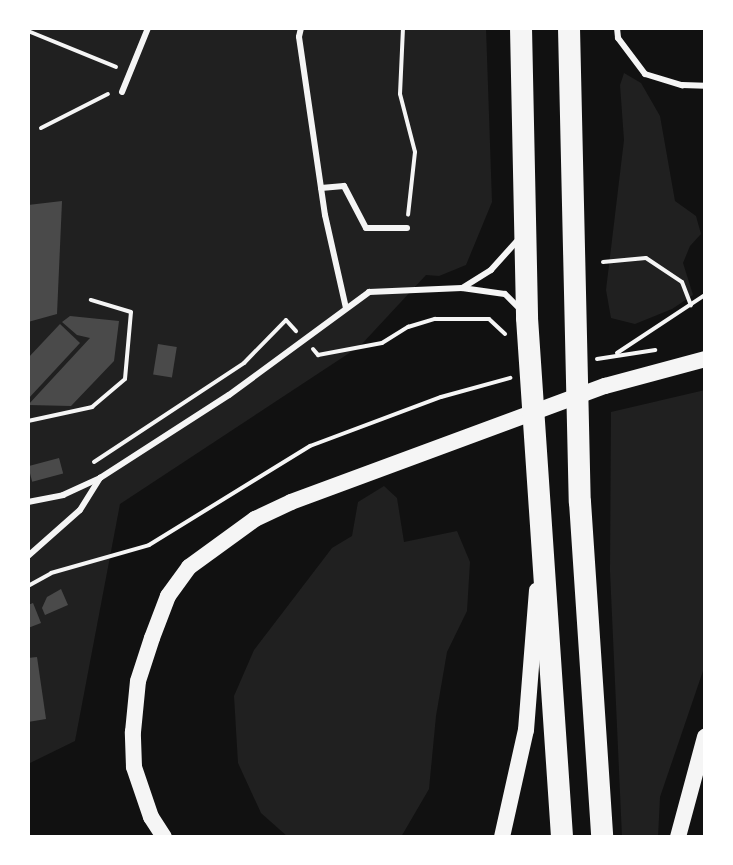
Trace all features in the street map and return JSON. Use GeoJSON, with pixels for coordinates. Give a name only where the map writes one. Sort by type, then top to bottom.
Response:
{"type":"FeatureCollection","features":[{"type":"Feature","properties":{"kind":"highway"},"geometry":{"type":"LineString","coordinates":[[521,28],[527,318],[540,553],[562,837]]}},
{"type":"Feature","properties":{"kind":"highway"},"geometry":{"type":"LineString","coordinates":[[569,28],[580,502],[602,837]]}},
{"type":"Feature","properties":{"kind":"main road"},"geometry":{"type":"LineString","coordinates":[[164,837],[151,817],[134,767],[138,681],[168,596],[189,567],[255,519],[291,502],[605,386],[705,359]]}},
{"type":"Feature","properties":{"kind":"main road"},"geometry":{"type":"LineString","coordinates":[[502,837],[526,730],[540,553]]}},
{"type":"Feature","properties":{"kind":"main road"},"geometry":{"type":"LineString","coordinates":[[678,837],[705,737]]}},
{"type":"Feature","properties":{"kind":"lane"},"geometry":{"type":"LineString","coordinates":[[123,89],[148,28]]}},
{"type":"Feature","properties":{"kind":"lane"},"geometry":{"type":"LineString","coordinates":[[292,28],[299,37]]}},
{"type":"Feature","properties":{"kind":"lane"},"geometry":{"type":"LineString","coordinates":[[301,28],[299,37],[321,188],[346,308]]}},
{"type":"Feature","properties":{"kind":"lane"},"geometry":{"type":"LineString","coordinates":[[617,28],[618,38],[645,74],[682,85],[705,86]]}},
{"type":"Feature","properties":{"kind":"lane"},"geometry":{"type":"LineString","coordinates":[[321,188],[344,186],[366,228],[407,228]]}},
{"type":"Feature","properties":{"kind":"lane"},"geometry":{"type":"LineString","coordinates":[[462,288],[508,255],[523,231]]}},
{"type":"Feature","properties":{"kind":"lane"},"geometry":{"type":"LineString","coordinates":[[28,502],[63,495],[100,478],[229,395],[369,292],[462,288],[505,294],[527,318]]}},
{"type":"Feature","properties":{"kind":"lane"},"geometry":{"type":"LineString","coordinates":[[28,556],[80,510],[100,478]]}},
{"type":"Feature","properties":{"kind":"path"},"geometry":{"type":"LineString","coordinates":[[403,28],[400,94],[415,152],[407,228]]}},
{"type":"Feature","properties":{"kind":"path"},"geometry":{"type":"LineString","coordinates":[[28,31],[130,72]]}},
{"type":"Feature","properties":{"kind":"path"},"geometry":{"type":"LineString","coordinates":[[41,128],[123,89]]}},
{"type":"Feature","properties":{"kind":"path"},"geometry":{"type":"LineString","coordinates":[[603,262],[646,258],[682,282],[691,305]]}},
{"type":"Feature","properties":{"kind":"path"},"geometry":{"type":"LineString","coordinates":[[614,355],[705,295]]}},
{"type":"Feature","properties":{"kind":"path"},"geometry":{"type":"LineString","coordinates":[[28,421],[92,407],[125,379],[131,312],[91,300]]}},
{"type":"Feature","properties":{"kind":"path"},"geometry":{"type":"LineString","coordinates":[[583,362],[660,350]]}},
{"type":"Feature","properties":{"kind":"path"},"geometry":{"type":"LineString","coordinates":[[28,586],[51,573],[149,545],[310,446],[441,397],[522,376]]}},
{"type":"Feature","properties":{"kind":"shaded area"},"geometry":{"type":"Polygon","coordinates":[[[28,28],[486,28],[492,202],[466,265],[439,276],[426,275],[360,346],[120,504],[75,741],[28,764],[28,28]]]}},
{"type":"Feature","properties":{"kind":"shaded area"},"geometry":{"type":"Polygon","coordinates":[[[624,73],[641,83],[660,116],[675,201],[696,216],[701,234],[690,246],[683,263],[693,295],[672,309],[635,324],[611,318],[606,290],[624,140],[620,85],[624,73]]]}},
{"type":"Feature","properties":{"kind":"shaded area"},"geometry":{"type":"Polygon","coordinates":[[[705,390],[705,665],[660,797],[658,837],[622,837],[610,571],[611,412],[705,390]]]}},
{"type":"Feature","properties":{"kind":"shaded area"},"geometry":{"type":"Polygon","coordinates":[[[384,486],[397,498],[404,542],[457,531],[470,562],[467,611],[447,652],[436,716],[429,789],[401,837],[288,837],[261,813],[238,763],[234,696],[254,650],[332,548],[352,536],[358,502],[384,486]]]}},
{"type":"Feature","properties":{"kind":"building"},"geometry":{"type":"Polygon","coordinates":[[[62,201],[57,314],[28,322],[28,205],[62,201]]]}},
{"type":"Feature","properties":{"kind":"building"},"geometry":{"type":"Polygon","coordinates":[[[70,316],[119,321],[114,361],[71,406],[28,405],[90,338],[77,335],[62,322],[70,316]]]}},
{"type":"Feature","properties":{"kind":"building"},"geometry":{"type":"Polygon","coordinates":[[[60,324],[80,343],[28,399],[28,358],[60,324]]]}},
{"type":"Feature","properties":{"kind":"building"},"geometry":{"type":"Polygon","coordinates":[[[158,344],[177,347],[172,378],[153,375],[158,344]]]}},
{"type":"Feature","properties":{"kind":"building"},"geometry":{"type":"Polygon","coordinates":[[[59,458],[63,473],[32,482],[28,466],[59,458]]]}},
{"type":"Feature","properties":{"kind":"building"},"geometry":{"type":"Polygon","coordinates":[[[61,589],[68,605],[45,615],[42,608],[47,597],[61,589]]]}},
{"type":"Feature","properties":{"kind":"building"},"geometry":{"type":"Polygon","coordinates":[[[33,603],[41,623],[28,628],[28,605],[33,603]]]}},
{"type":"Feature","properties":{"kind":"building"},"geometry":{"type":"Polygon","coordinates":[[[37,657],[46,719],[28,722],[28,658],[37,657]]]}}]}
